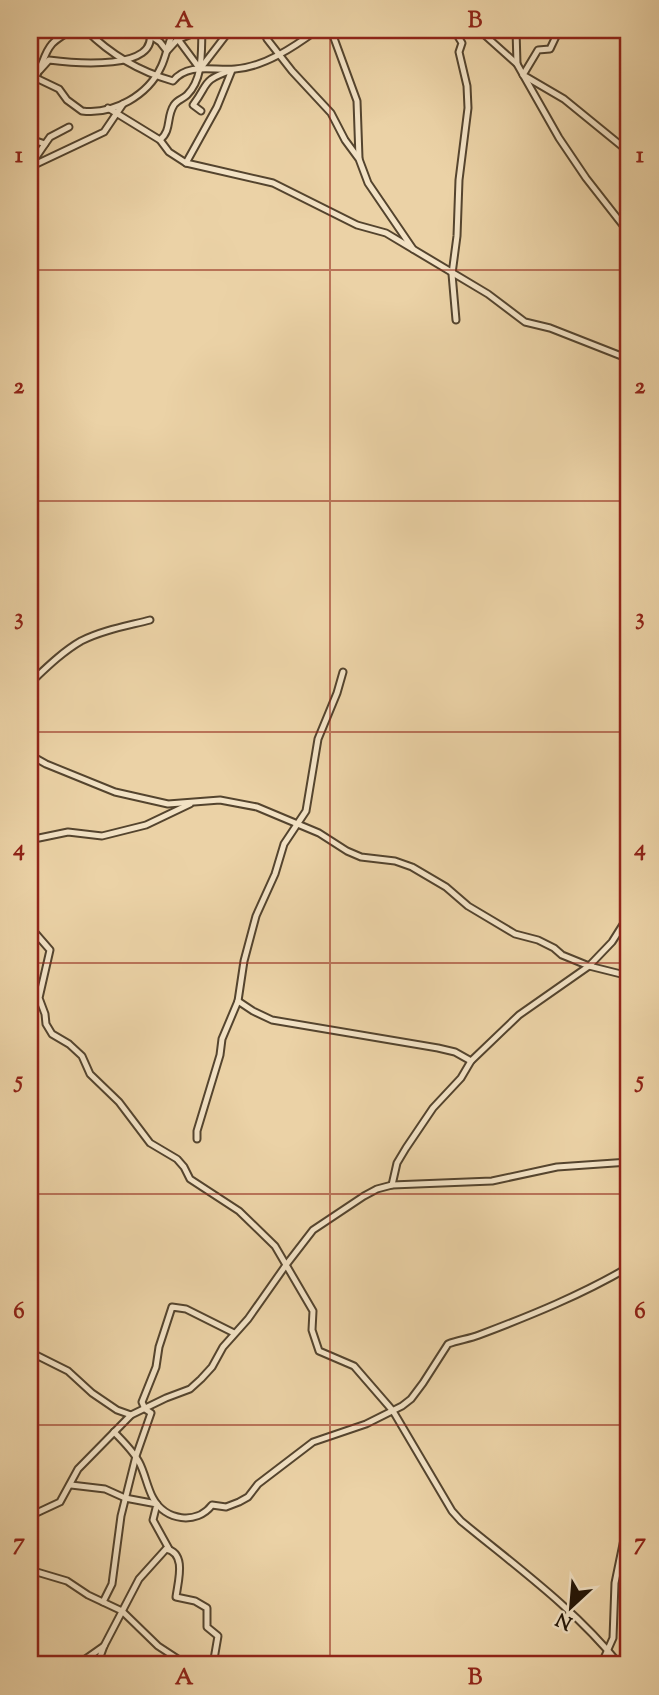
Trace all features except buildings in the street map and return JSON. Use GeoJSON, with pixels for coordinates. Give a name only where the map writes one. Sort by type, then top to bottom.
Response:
{"type":"FeatureCollection","features":[{"type":"Feature","properties":{"kind":"street"},"geometry":{"type":"LineString","coordinates":[[30,84],[36,78],[52,43],[70,30]]}},
{"type":"Feature","properties":{"kind":"street"},"geometry":{"type":"LineString","coordinates":[[86,30],[125,61],[173,81],[180,74],[200,69],[243,68],[278,54],[317,30]]}},
{"type":"Feature","properties":{"kind":"street"},"geometry":{"type":"LineString","coordinates":[[142,30],[150,33],[167,51]]}},
{"type":"Feature","properties":{"kind":"street"},"geometry":{"type":"LineString","coordinates":[[167,51],[177,40],[201,30],[200,69]]}},
{"type":"Feature","properties":{"kind":"street"},"geometry":{"type":"LineString","coordinates":[[160,140],[169,128],[174,104],[190,92],[200,69],[230,30]]}},
{"type":"Feature","properties":{"kind":"street"},"geometry":{"type":"LineString","coordinates":[[263,30],[278,54],[331,113],[359,159],[368,184],[418,254]]}},
{"type":"Feature","properties":{"kind":"street"},"geometry":{"type":"LineString","coordinates":[[331,30],[357,101],[359,159]]}},
{"type":"Feature","properties":{"kind":"street"},"geometry":{"type":"LineString","coordinates":[[454,30],[462,43],[459,52],[467,86],[468,108],[458,180],[457,236],[452,274],[456,320]]}},
{"type":"Feature","properties":{"kind":"street"},"geometry":{"type":"LineString","coordinates":[[479,30],[517,64],[559,138],[629,233]]}},
{"type":"Feature","properties":{"kind":"street"},"geometry":{"type":"LineString","coordinates":[[516,30],[517,64]]}},
{"type":"Feature","properties":{"kind":"street"},"geometry":{"type":"LineString","coordinates":[[523,75],[538,50],[550,49],[558,30]]}},
{"type":"Feature","properties":{"kind":"street"},"geometry":{"type":"LineString","coordinates":[[36,78],[60,89],[76,108],[88,112],[123,104],[146,89],[156,75],[175,31]]}},
{"type":"Feature","properties":{"kind":"street"},"geometry":{"type":"LineString","coordinates":[[175,31],[177,40],[200,69]]}},
{"type":"Feature","properties":{"kind":"street"},"geometry":{"type":"LineString","coordinates":[[40,70],[49,60],[72,63],[125,61],[142,54],[150,33]]}},
{"type":"Feature","properties":{"kind":"street"},"geometry":{"type":"LineString","coordinates":[[201,111],[193,105],[204,84],[232,70]]}},
{"type":"Feature","properties":{"kind":"street"},"geometry":{"type":"LineString","coordinates":[[186,163],[217,107],[232,70]]}},
{"type":"Feature","properties":{"kind":"street"},"geometry":{"type":"LineString","coordinates":[[523,75],[564,99],[629,152]]}},
{"type":"Feature","properties":{"kind":"street"},"geometry":{"type":"LineString","coordinates":[[30,166],[104,131],[123,104]]}},
{"type":"Feature","properties":{"kind":"street"},"geometry":{"type":"LineString","coordinates":[[108,108],[160,140],[169,152],[186,163],[273,183],[349,221],[386,233],[488,294],[525,322],[550,328],[629,359]]}},
{"type":"Feature","properties":{"kind":"street"},"geometry":{"type":"LineString","coordinates":[[30,166],[50,137],[69,127]]}},
{"type":"Feature","properties":{"kind":"street"},"geometry":{"type":"LineString","coordinates":[[30,139],[45,144]]}},
{"type":"Feature","properties":{"kind":"street"},"geometry":{"type":"LineString","coordinates":[[30,683],[81,642],[111,629],[150,620]]}},
{"type":"Feature","properties":{"kind":"street"},"geometry":{"type":"LineString","coordinates":[[197,1139],[199,1121],[220,1055],[222,1039],[238,1001],[244,961],[256,916],[275,874],[281,851],[308,802],[320,730],[337,693],[343,672]]}},
{"type":"Feature","properties":{"kind":"street"},"geometry":{"type":"LineString","coordinates":[[30,755],[115,792],[168,804],[220,800],[257,807],[319,833],[361,857],[396,861],[412,867],[514,934],[538,940],[562,955],[589,966],[629,976]]}},
{"type":"Feature","properties":{"kind":"street"},"geometry":{"type":"LineString","coordinates":[[30,838],[68,832],[102,836],[146,825],[196,801]]}},
{"type":"Feature","properties":{"kind":"street"},"geometry":{"type":"LineString","coordinates":[[392,1185],[397,1163],[406,1148],[433,1108],[461,1078],[471,1061],[519,1015],[589,966],[612,942],[629,915]]}},
{"type":"Feature","properties":{"kind":"street"},"geometry":{"type":"LineString","coordinates":[[30,927],[50,950],[39,998],[46,1024],[52,1034],[82,1056],[90,1074],[119,1102],[150,1143],[177,1159],[190,1179],[239,1211],[275,1246],[313,1311],[312,1330],[319,1351],[354,1366],[393,1411],[461,1521],[568,1608],[620,1665]]}},
{"type":"Feature","properties":{"kind":"street"},"geometry":{"type":"LineString","coordinates":[[238,1001],[272,1020],[438,1048],[455,1052],[471,1061]]}},
{"type":"Feature","properties":{"kind":"street"},"geometry":{"type":"LineString","coordinates":[[30,1516],[60,1502],[78,1469],[131,1415],[190,1389],[212,1367],[223,1347],[313,1230],[364,1196],[392,1185],[492,1181],[557,1167],[629,1162]]}},
{"type":"Feature","properties":{"kind":"street"},"geometry":{"type":"LineString","coordinates":[[114,1432],[136,1456],[157,1504],[167,1512],[186,1519],[204,1515],[212,1505],[226,1507],[239,1502],[313,1442],[366,1424],[411,1399],[448,1344],[476,1337],[565,1302],[629,1267]]}},
{"type":"Feature","properties":{"kind":"street"},"geometry":{"type":"LineString","coordinates":[[103,1602],[112,1584],[125,1498],[151,1413],[145,1409],[142,1402],[156,1367],[159,1347],[172,1307],[186,1309],[234,1333]]}},
{"type":"Feature","properties":{"kind":"street"},"geometry":{"type":"LineString","coordinates":[[30,1352],[68,1371],[92,1393],[117,1410],[131,1415]]}},
{"type":"Feature","properties":{"kind":"street"},"geometry":{"type":"LineString","coordinates":[[71,1485],[105,1489],[125,1498],[157,1504]]}},
{"type":"Feature","properties":{"kind":"street"},"geometry":{"type":"LineString","coordinates":[[157,1504],[153,1520],[169,1549],[178,1555],[180,1571],[176,1597],[195,1601],[207,1608],[207,1627],[218,1636],[213,1665]]}},
{"type":"Feature","properties":{"kind":"street"},"geometry":{"type":"LineString","coordinates":[[601,1665],[609,1651],[615,1620],[615,1583],[629,1515]]}},
{"type":"Feature","properties":{"kind":"street"},"geometry":{"type":"LineString","coordinates":[[97,1665],[104,1646],[144,1571],[169,1549]]}},
{"type":"Feature","properties":{"kind":"street"},"geometry":{"type":"LineString","coordinates":[[30,1570],[67,1581],[122,1611],[159,1646],[187,1665]]}},
{"type":"Feature","properties":{"kind":"street"},"geometry":{"type":"LineString","coordinates":[[77,1665],[104,1646]]}}]}
